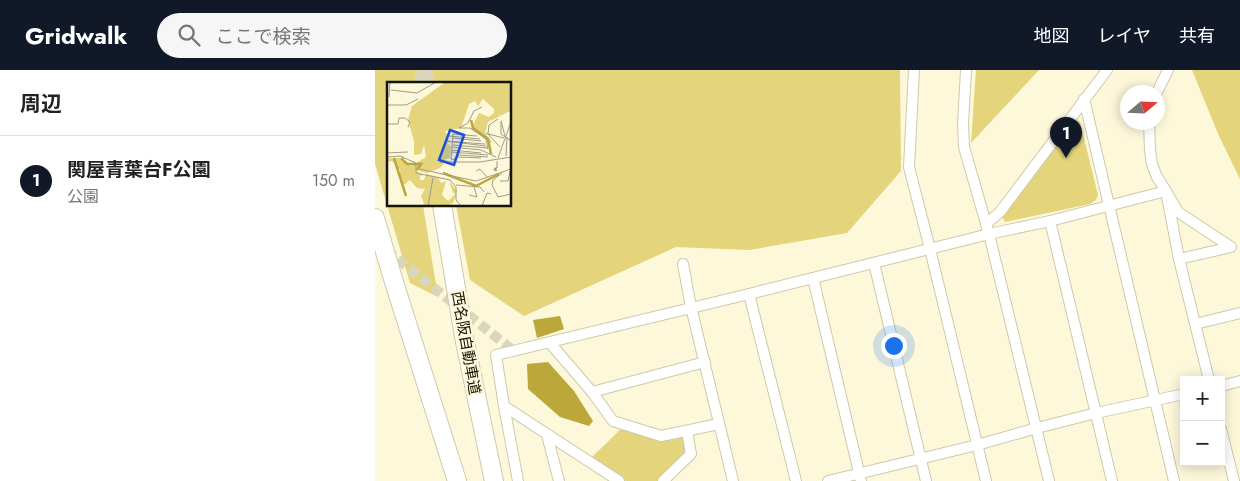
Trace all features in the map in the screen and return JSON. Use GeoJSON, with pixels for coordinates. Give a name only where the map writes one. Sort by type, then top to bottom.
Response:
{"type":"FeatureCollection","features":[{"type":"Feature","properties":{"kind":"highway","name":"西名阪自動車道"},"geometry":{"type":"LineString","coordinates":[[442,206],[465,342],[494,481]]}},
{"type":"Feature","properties":{"kind":"highway"},"geometry":{"type":"LineString","coordinates":[[375,218],[457,481]]}},
{"type":"Feature","properties":{"kind":"street"},"geometry":{"type":"LineString","coordinates":[[914,70],[909,167],[986,481]]}},
{"type":"Feature","properties":{"kind":"street"},"geometry":{"type":"LineString","coordinates":[[966,70],[963,124],[964,147],[987,229],[1049,481]]}},
{"type":"Feature","properties":{"kind":"street"},"geometry":{"type":"LineString","coordinates":[[987,229],[1107,70]]}},
{"type":"Feature","properties":{"kind":"street"},"geometry":{"type":"LineString","coordinates":[[1160,85],[1168,70]]}},
{"type":"Feature","properties":{"kind":"street"},"geometry":{"type":"LineString","coordinates":[[1084,99],[1174,481]]}},
{"type":"Feature","properties":{"kind":"street"},"geometry":{"type":"LineString","coordinates":[[1149,130],[1150,151],[1157,177],[1178,212],[1240,255]]}},
{"type":"Feature","properties":{"kind":"street"},"geometry":{"type":"LineString","coordinates":[[518,481],[496,355],[930,249],[987,229],[1050,221],[1166,191]]}},
{"type":"Feature","properties":{"kind":"street"},"geometry":{"type":"LineString","coordinates":[[1166,191],[1179,260],[1208,376]]}},
{"type":"Feature","properties":{"kind":"street"},"geometry":{"type":"LineString","coordinates":[[1050,221],[1112,481]]}},
{"type":"Feature","properties":{"kind":"street"},"geometry":{"type":"LineString","coordinates":[[1179,260],[1231,247]]}},
{"type":"Feature","properties":{"kind":"street"},"geometry":{"type":"LineString","coordinates":[[874,263],[926,481]]}},
{"type":"Feature","properties":{"kind":"street"},"geometry":{"type":"LineString","coordinates":[[683,264],[691,308],[733,481]]}},
{"type":"Feature","properties":{"kind":"street"},"geometry":{"type":"LineString","coordinates":[[813,278],[860,477]]}},
{"type":"Feature","properties":{"kind":"street"},"geometry":{"type":"LineString","coordinates":[[749,294],[796,481]]}},
{"type":"Feature","properties":{"kind":"street"},"geometry":{"type":"LineString","coordinates":[[1195,324],[1240,313]]}},
{"type":"Feature","properties":{"kind":"street"},"geometry":{"type":"LineString","coordinates":[[550,343],[592,392],[613,421],[661,436],[719,424]]}},
{"type":"Feature","properties":{"kind":"street"},"geometry":{"type":"LineString","coordinates":[[592,392],[705,362]]}},
{"type":"Feature","properties":{"kind":"street"},"geometry":{"type":"LineString","coordinates":[[1225,385],[1240,381]]}},
{"type":"Feature","properties":{"kind":"street"},"geometry":{"type":"LineString","coordinates":[[828,481],[860,477],[1037,428],[1180,395]]}},
{"type":"Feature","properties":{"kind":"street"},"geometry":{"type":"LineString","coordinates":[[504,406],[615,480]]}},
{"type":"Feature","properties":{"kind":"street"},"geometry":{"type":"LineString","coordinates":[[663,481],[691,454],[687,431]]}},
{"type":"Feature","properties":{"kind":"street"},"geometry":{"type":"LineString","coordinates":[[547,435],[559,481]]}},
{"type":"Feature","properties":{"kind":"street"},"geometry":{"type":"LineString","coordinates":[[1225,445],[1234,481]]}},
{"type":"Feature","properties":{"kind":"shaded area"},"geometry":{"type":"Polygon","coordinates":[[[375,70],[900,70],[901,171],[847,233],[749,250],[676,247],[524,316],[470,280],[456,206],[511,206],[511,82],[387,82],[387,205],[375,164],[375,70]]]}},
{"type":"Feature","properties":{"kind":"shaded area"},"geometry":{"type":"Polygon","coordinates":[[[976,70],[1039,70],[971,143],[976,70]]]}},
{"type":"Feature","properties":{"kind":"shaded area"},"geometry":{"type":"Polygon","coordinates":[[[1192,70],[1240,70],[1240,179],[1219,136],[1192,70]]]}},
{"type":"Feature","properties":{"kind":"shaded area"},"geometry":{"type":"Polygon","coordinates":[[[1073,118],[1080,122],[1098,195],[1096,200],[1090,204],[1005,222],[1001,215],[1073,118]]]}},
{"type":"Feature","properties":{"kind":"shaded area"},"geometry":{"type":"Polygon","coordinates":[[[387,206],[423,206],[438,297],[410,283],[387,206]]]}},
{"type":"Feature","properties":{"kind":"shaded area"},"geometry":{"type":"Polygon","coordinates":[[[560,316],[564,329],[537,338],[533,320],[560,316]]]}},
{"type":"Feature","properties":{"kind":"shaded area"},"geometry":{"type":"Polygon","coordinates":[[[548,362],[574,391],[593,421],[589,426],[560,417],[528,389],[527,364],[548,362]]]}},
{"type":"Feature","properties":{"kind":"shaded area"},"geometry":{"type":"Polygon","coordinates":[[[622,428],[663,441],[683,435],[687,453],[659,481],[626,481],[590,459],[622,428]]]}},
{"type":"Feature","properties":{"kind":"tunnel"},"geometry":{"type":"LineString","coordinates":[[423,70],[425,82]]}},
{"type":"Feature","properties":{"kind":"tunnel"},"geometry":{"type":"LineString","coordinates":[[386,250],[514,351]]}},
{"type":"Feature","properties":{"kind":"place","name":"関屋青葉台F公園"},"geometry":{"type":"Point","coordinates":[1066,158]}}]}
